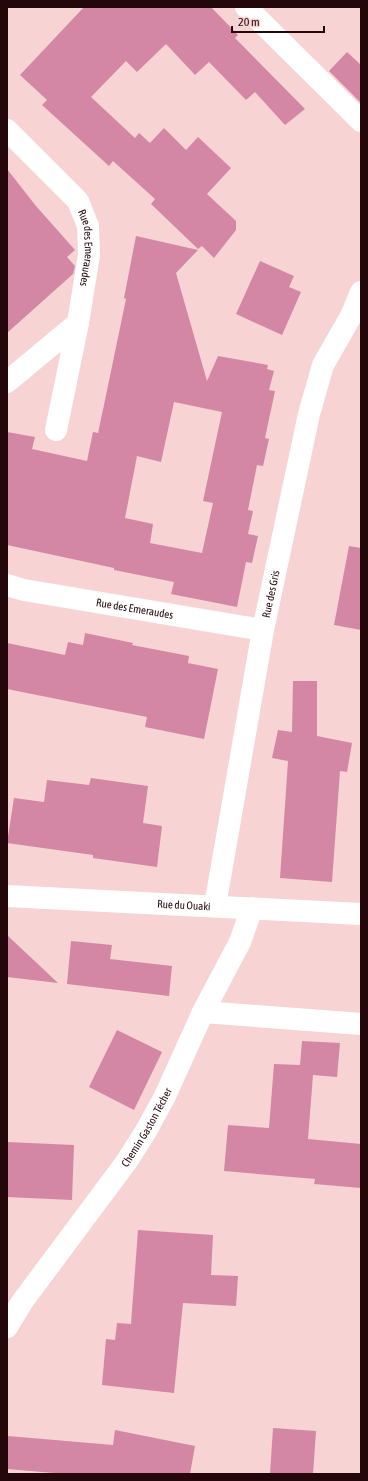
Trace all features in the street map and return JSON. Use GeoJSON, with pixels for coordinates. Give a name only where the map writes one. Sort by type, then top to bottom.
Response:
{"type":"FeatureCollection","features":[{"type":"Feature","properties":{"kind":"street"},"geometry":{"type":"LineString","coordinates":[[246,7],[361,121]]}},
{"type":"Feature","properties":{"kind":"street","name":"Rue des Emeraudes"},"geometry":{"type":"LineString","coordinates":[[7,130],[78,201],[88,226],[89,255],[78,323],[56,430]]}},
{"type":"Feature","properties":{"kind":"street","name":"Rue des Gris"},"geometry":{"type":"LineString","coordinates":[[215,906],[263,630],[309,414],[323,365],[351,316],[361,292]]}},
{"type":"Feature","properties":{"kind":"street"},"geometry":{"type":"LineString","coordinates":[[7,382],[78,323]]}},
{"type":"Feature","properties":{"kind":"street","name":"Rue des Emeraudes"},"geometry":{"type":"LineString","coordinates":[[7,585],[39,592],[263,630]]}},
{"type":"Feature","properties":{"kind":"street","name":"Rue du Ouaki"},"geometry":{"type":"LineString","coordinates":[[7,896],[361,914]]}},
{"type":"Feature","properties":{"kind":"street","name":"Chemin Gaston Técher"},"geometry":{"type":"LineString","coordinates":[[7,1327],[22,1302],[127,1162],[146,1131],[165,1096],[203,1012],[240,942],[252,908]]}},
{"type":"Feature","properties":{"kind":"street"},"geometry":{"type":"LineString","coordinates":[[203,1012],[361,1024]]}},
{"type":"Feature","properties":{"kind":"building"},"geometry":{"type":"Polygon","coordinates":[[[84,7],[211,7],[238,35],[235,38],[305,109],[285,125],[255,92],[246,100],[209,62],[195,75],[166,44],[137,72],[126,61],[91,97],[135,138],[139,133],[150,143],[164,128],[186,150],[198,137],[231,168],[207,194],[236,221],[236,230],[214,258],[202,246],[198,249],[151,204],[155,199],[113,161],[109,166],[42,105],[47,100],[20,75],[84,7]]]}},
{"type":"Feature","properties":{"kind":"building"},"geometry":{"type":"Polygon","coordinates":[[[347,52],[361,65],[361,103],[329,71],[347,52]]]}},
{"type":"Feature","properties":{"kind":"building"},"geometry":{"type":"Polygon","coordinates":[[[7,169],[36,206],[75,250],[67,257],[75,266],[73,274],[7,333],[7,169]]]}},
{"type":"Feature","properties":{"kind":"building"},"geometry":{"type":"Polygon","coordinates":[[[136,236],[198,250],[176,273],[207,381],[218,356],[268,365],[267,369],[274,371],[269,390],[275,391],[265,438],[269,439],[263,466],[257,465],[248,510],[253,511],[248,534],[258,536],[252,563],[246,562],[237,607],[171,594],[174,582],[114,570],[114,568],[7,545],[7,432],[35,437],[32,449],[87,461],[93,432],[98,433],[126,299],[124,298],[136,236]],[[174,402],[161,462],[137,456],[125,518],[153,524],[150,543],[202,553],[213,503],[203,501],[222,412],[174,402]]]}},
{"type":"Feature","properties":{"kind":"building"},"geometry":{"type":"Polygon","coordinates":[[[260,261],[294,276],[289,287],[301,292],[282,335],[236,314],[260,261]]]}},
{"type":"Feature","properties":{"kind":"building"},"geometry":{"type":"Polygon","coordinates":[[[349,546],[361,548],[361,630],[334,625],[349,546]]]}},
{"type":"Feature","properties":{"kind":"building"},"geometry":{"type":"Polygon","coordinates":[[[85,633],[133,643],[132,645],[189,656],[188,663],[218,669],[204,739],[145,727],[147,717],[7,689],[7,643],[65,655],[68,642],[83,645],[85,633]]]}},
{"type":"Feature","properties":{"kind":"building"},"geometry":{"type":"Polygon","coordinates":[[[293,681],[317,681],[317,736],[352,743],[347,772],[340,771],[332,882],[280,878],[288,761],[272,758],[278,730],[292,732],[293,681]]]}},
{"type":"Feature","properties":{"kind":"building"},"geometry":{"type":"Polygon","coordinates":[[[91,778],[148,786],[143,823],[162,826],[157,867],[93,858],[93,855],[7,843],[14,798],[44,802],[47,780],[89,785],[91,778]]]}},
{"type":"Feature","properties":{"kind":"building"},"geometry":{"type":"Polygon","coordinates":[[[7,935],[58,983],[7,977],[7,935]]]}},
{"type":"Feature","properties":{"kind":"building"},"geometry":{"type":"Polygon","coordinates":[[[71,941],[112,945],[110,959],[172,966],[169,996],[67,984],[71,941]]]}},
{"type":"Feature","properties":{"kind":"building"},"geometry":{"type":"Polygon","coordinates":[[[117,1030],[162,1052],[134,1110],[89,1087],[117,1030]]]}},
{"type":"Feature","properties":{"kind":"building"},"geometry":{"type":"Polygon","coordinates":[[[302,1041],[340,1043],[337,1077],[313,1075],[308,1139],[361,1144],[361,1188],[314,1184],[315,1179],[224,1171],[228,1125],[269,1128],[274,1064],[300,1065],[302,1041]]]}},
{"type":"Feature","properties":{"kind":"building"},"geometry":{"type":"Polygon","coordinates":[[[7,1142],[74,1145],[72,1200],[7,1197],[7,1142]]]}},
{"type":"Feature","properties":{"kind":"building"},"geometry":{"type":"Polygon","coordinates":[[[138,1230],[213,1235],[211,1275],[238,1276],[236,1306],[183,1303],[174,1393],[102,1385],[106,1339],[115,1340],[117,1323],[131,1324],[138,1230]]]}},
{"type":"Feature","properties":{"kind":"building"},"geometry":{"type":"Polygon","coordinates":[[[273,1428],[316,1431],[313,1474],[270,1474],[273,1428]]]}},
{"type":"Feature","properties":{"kind":"building"},"geometry":{"type":"Polygon","coordinates":[[[115,1430],[195,1446],[190,1474],[66,1474],[7,1469],[8,1436],[113,1445],[115,1430]]]}}]}
